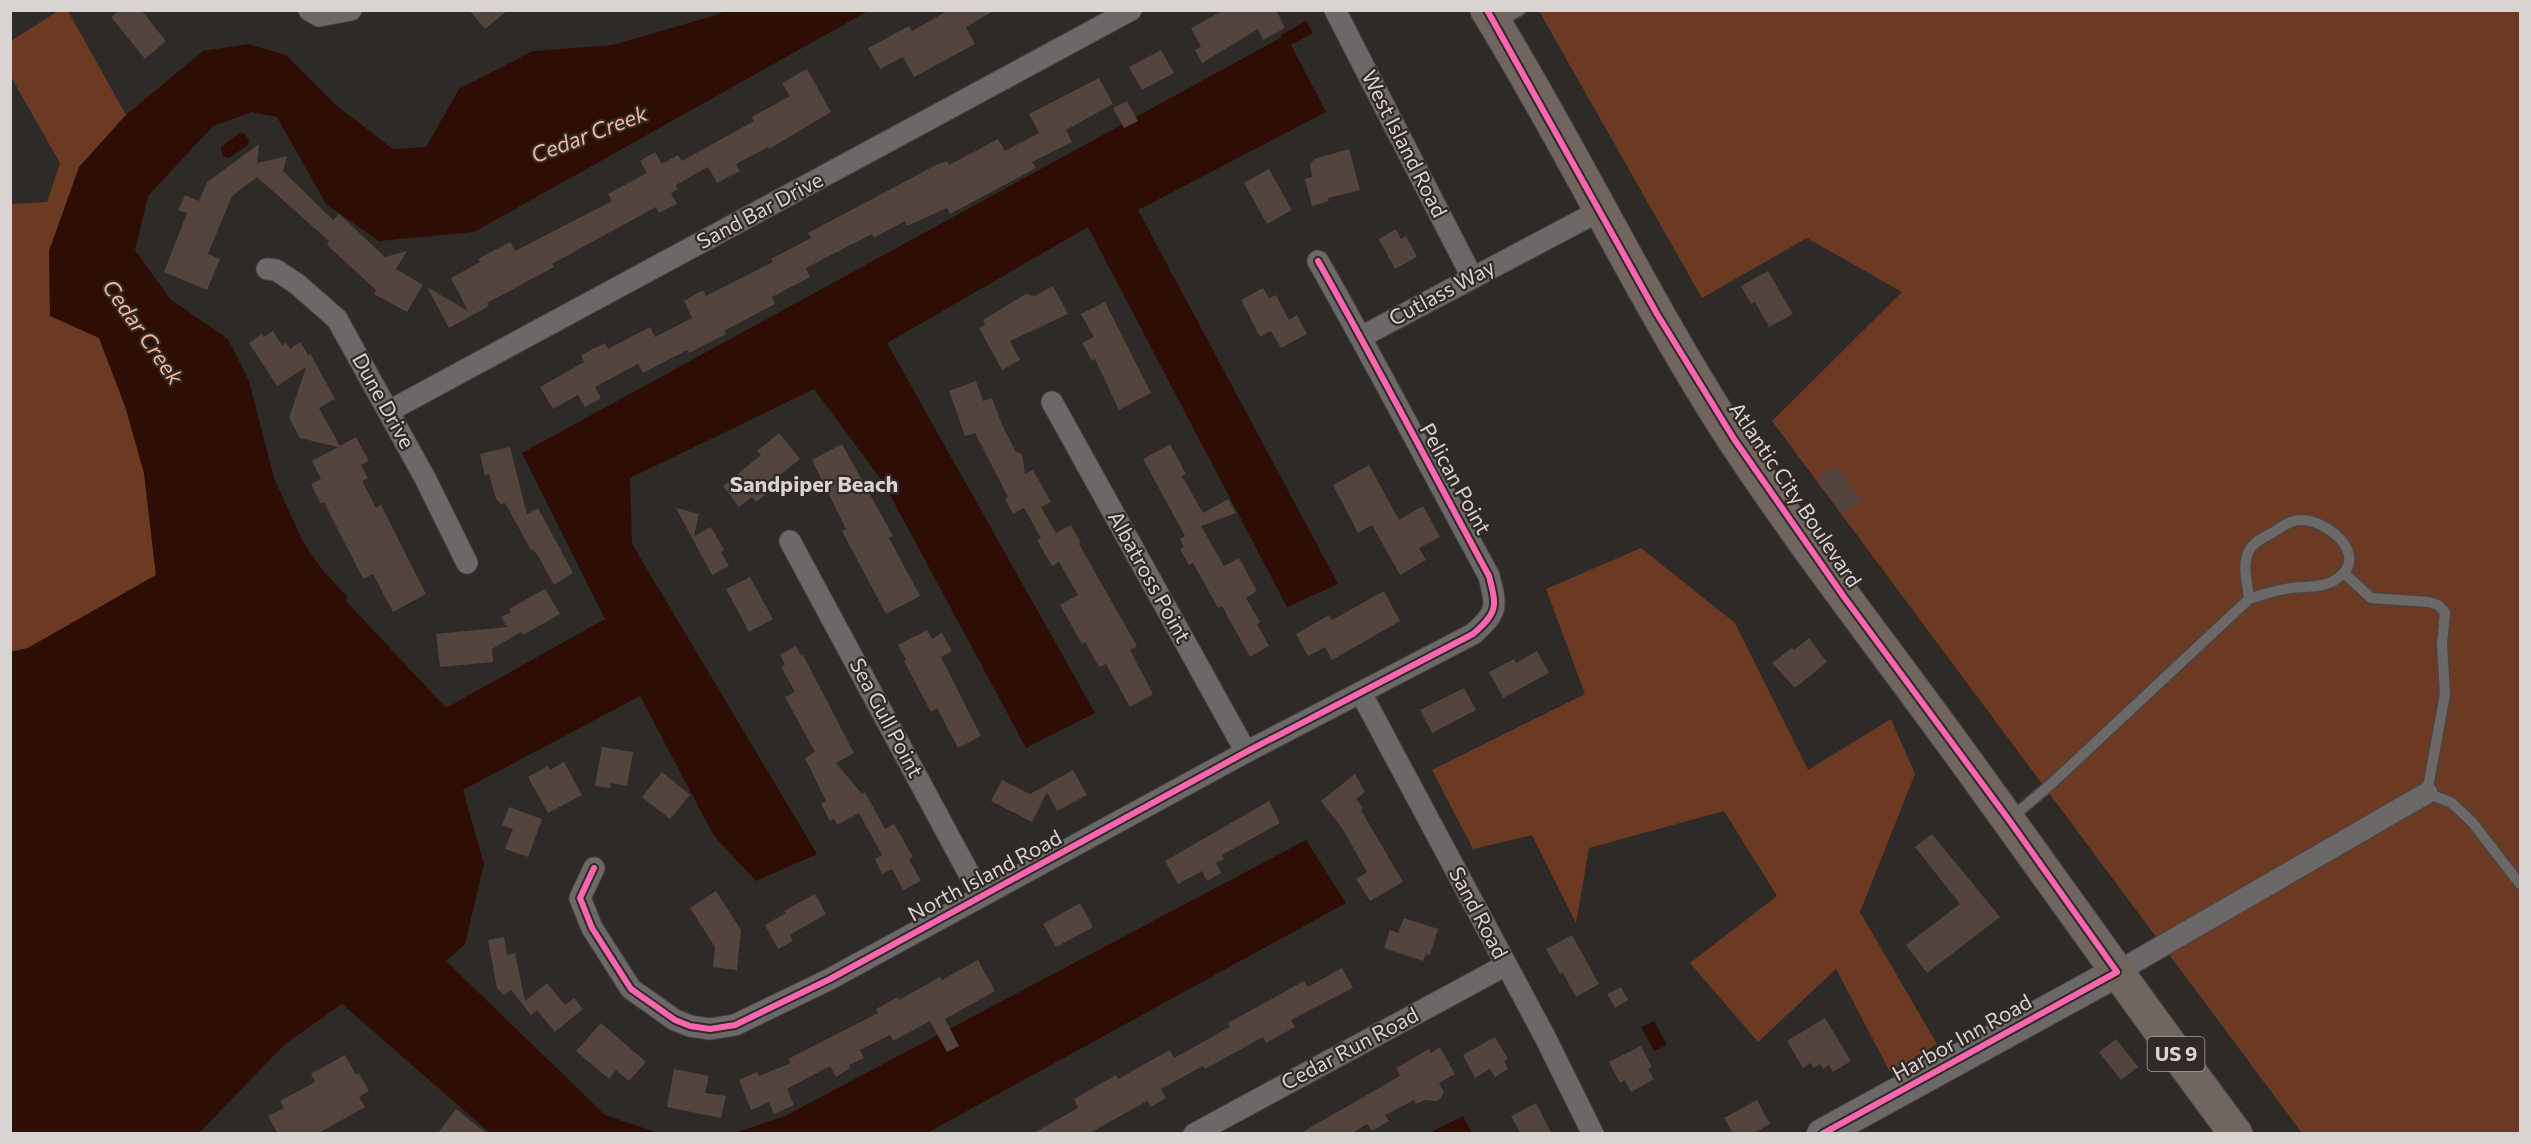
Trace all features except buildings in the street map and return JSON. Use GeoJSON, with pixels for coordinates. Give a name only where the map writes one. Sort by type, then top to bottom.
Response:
{"type":"FeatureCollection","features":[{"type":"Feature","properties":{"kind":"highway","name":"Atlantic City Boulevard"},"geometry":{"type":"LineString","coordinates":[[1500,15],[1657,314],[1734,439],[1844,597],[2009,820],[2229,1131]]}},
{"type":"Feature","properties":{"kind":"main road","name":"Harbor Inn Road"},"geometry":{"type":"LineString","coordinates":[[1822,1134],[2117,972]]}},
{"type":"Feature","properties":{"kind":"street"},"geometry":{"type":"LineString","coordinates":[[309,10],[320,16],[351,10]]}},
{"type":"Feature","properties":{"kind":"street","name":"Sand Bar Drive"},"geometry":{"type":"LineString","coordinates":[[389,411],[1131,10]]}},
{"type":"Feature","properties":{"kind":"street","name":"West Island Road"},"geometry":{"type":"LineString","coordinates":[[1335,10],[1472,277]]}},
{"type":"Feature","properties":{"kind":"street","name":"Cutlass Way"},"geometry":{"type":"LineString","coordinates":[[1361,337],[1601,210]]}},
{"type":"Feature","properties":{"kind":"street"},"geometry":{"type":"LineString","coordinates":[[1318,261],[1361,337]]}},
{"type":"Feature","properties":{"kind":"street","name":"Dune Drive"},"geometry":{"type":"LineString","coordinates":[[267,269],[276,270],[297,284],[338,320],[389,411],[467,563]]}},
{"type":"Feature","properties":{"kind":"street","name":"Pelican Point"},"geometry":{"type":"LineString","coordinates":[[1361,337],[1489,576],[1496,602],[1488,621],[1473,634]]}},
{"type":"Feature","properties":{"kind":"street","name":"Albatross Point"},"geometry":{"type":"LineString","coordinates":[[1052,402],[1246,752]]}},
{"type":"Feature","properties":{"kind":"street","name":"Sea Gull Point"},"geometry":{"type":"LineString","coordinates":[[790,540],[981,896]]}},
{"type":"Feature","properties":{"kind":"street","name":"North Island Road"},"geometry":{"type":"LineString","coordinates":[[594,868],[580,898],[592,928],[631,989],[675,1020],[710,1029],[735,1025],[830,979],[1246,752],[1473,634]]}},
{"type":"Feature","properties":{"kind":"street","name":"Sand Road"},"geometry":{"type":"LineString","coordinates":[[1361,693],[1593,1134]]}},
{"type":"Feature","properties":{"kind":"street","name":"Harbor Inn Road"},"geometry":{"type":"LineString","coordinates":[[2117,972],[2427,793]]}},
{"type":"Feature","properties":{"kind":"street","name":"Cedar Run Road"},"geometry":{"type":"LineString","coordinates":[[1194,1134],[1506,965]]}},
{"type":"Feature","properties":{"kind":"lane"},"geometry":{"type":"LineString","coordinates":[[2009,820],[2050,785],[2249,598],[2287,588],[2330,583],[2344,573],[2349,563],[2349,554],[2345,544],[2321,524],[2298,520],[2255,542],[2248,552],[2245,563],[2249,598]]}},
{"type":"Feature","properties":{"kind":"lane"},"geometry":{"type":"LineString","coordinates":[[2344,573],[2372,598],[2429,602],[2438,605],[2445,612],[2442,645],[2445,694],[2427,793],[2452,803],[2472,822],[2520,884]]}},
{"type":"Feature","properties":{"kind":"shaded area"},"geometry":{"type":"Polygon","coordinates":[[[58,11],[68,11],[126,115],[79,168],[50,315],[99,337],[126,409],[144,473],[156,575],[28,648],[11,652],[10,204],[47,202],[60,163],[11,77],[11,41],[58,11]]]}},
{"type":"Feature","properties":{"kind":"shaded area"},"geometry":{"type":"Polygon","coordinates":[[[1539,11],[2520,11],[2520,1133],[2302,1133],[1772,421],[1902,292],[1807,238],[1702,298],[1539,11]]]}},
{"type":"Feature","properties":{"kind":"shaded area"},"geometry":{"type":"Polygon","coordinates":[[[1641,548],[1735,623],[1808,770],[1891,719],[1915,774],[1860,912],[1937,1044],[1890,1072],[1836,969],[1758,1042],[1690,963],[1777,896],[1724,811],[1589,848],[1576,923],[1532,835],[1473,849],[1432,770],[1585,694],[1546,589],[1641,548]]]}},
{"type":"Feature","properties":{"kind":"water","name":"Cedar Creek"},"geometry":{"type":"Polygon","coordinates":[[[725,11],[868,11],[474,232],[379,241],[326,204],[277,117],[252,112],[213,126],[148,196],[135,250],[170,299],[228,339],[249,381],[274,478],[303,542],[324,572],[348,597],[345,600],[446,708],[605,619],[522,453],[1282,37],[1281,35],[1306,21],[1313,33],[1291,45],[1326,112],[1138,210],[1338,584],[1287,607],[1088,227],[887,343],[1095,713],[1026,748],[883,482],[814,389],[630,478],[632,544],[817,854],[756,881],[714,836],[640,696],[463,790],[484,864],[465,944],[446,961],[605,1115],[658,1133],[490,1133],[342,1004],[285,1044],[199,1133],[11,1133],[10,652],[28,648],[156,575],[144,473],[126,409],[99,338],[50,316],[49,251],[79,167],[126,115],[203,51],[248,44],[286,55],[337,106],[393,149],[426,147],[459,89],[533,51],[613,45],[725,11]]]}},
{"type":"Feature","properties":{"kind":"water"},"geometry":{"type":"Polygon","coordinates":[[[240,133],[245,134],[249,140],[248,145],[229,158],[224,157],[221,147],[240,133]]]}},
{"type":"Feature","properties":{"kind":"water"},"geometry":{"type":"Polygon","coordinates":[[[1306,840],[1346,903],[927,1133],[720,1134],[735,1133],[785,1116],[1306,840]]]}},
{"type":"Feature","properties":{"kind":"water"},"geometry":{"type":"Polygon","coordinates":[[[1654,1021],[1667,1045],[1654,1051],[1641,1027],[1654,1021]]]}},
{"type":"Feature","properties":{"kind":"water"},"geometry":{"type":"Polygon","coordinates":[[[1463,1116],[1472,1133],[1429,1133],[1463,1116]]]}},
{"type":"Feature","properties":{"kind":"cycle path"},"geometry":{"type":"LineString","coordinates":[[1487,10],[1657,314],[1734,439],[1844,597],[2009,820],[2117,972],[1822,1134]]}},
{"type":"Feature","properties":{"kind":"cycle path"},"geometry":{"type":"LineString","coordinates":[[594,868],[580,898],[592,928],[631,989],[675,1020],[690,1026],[710,1029],[735,1025],[830,979],[1246,752],[1473,634],[1487,620],[1493,608],[1489,576],[1318,261]]}},
{"type":"Feature","properties":{"kind":"district","name":"Sandpiper Beach"},"geometry":{"type":"Point","coordinates":[814,484]}}]}
